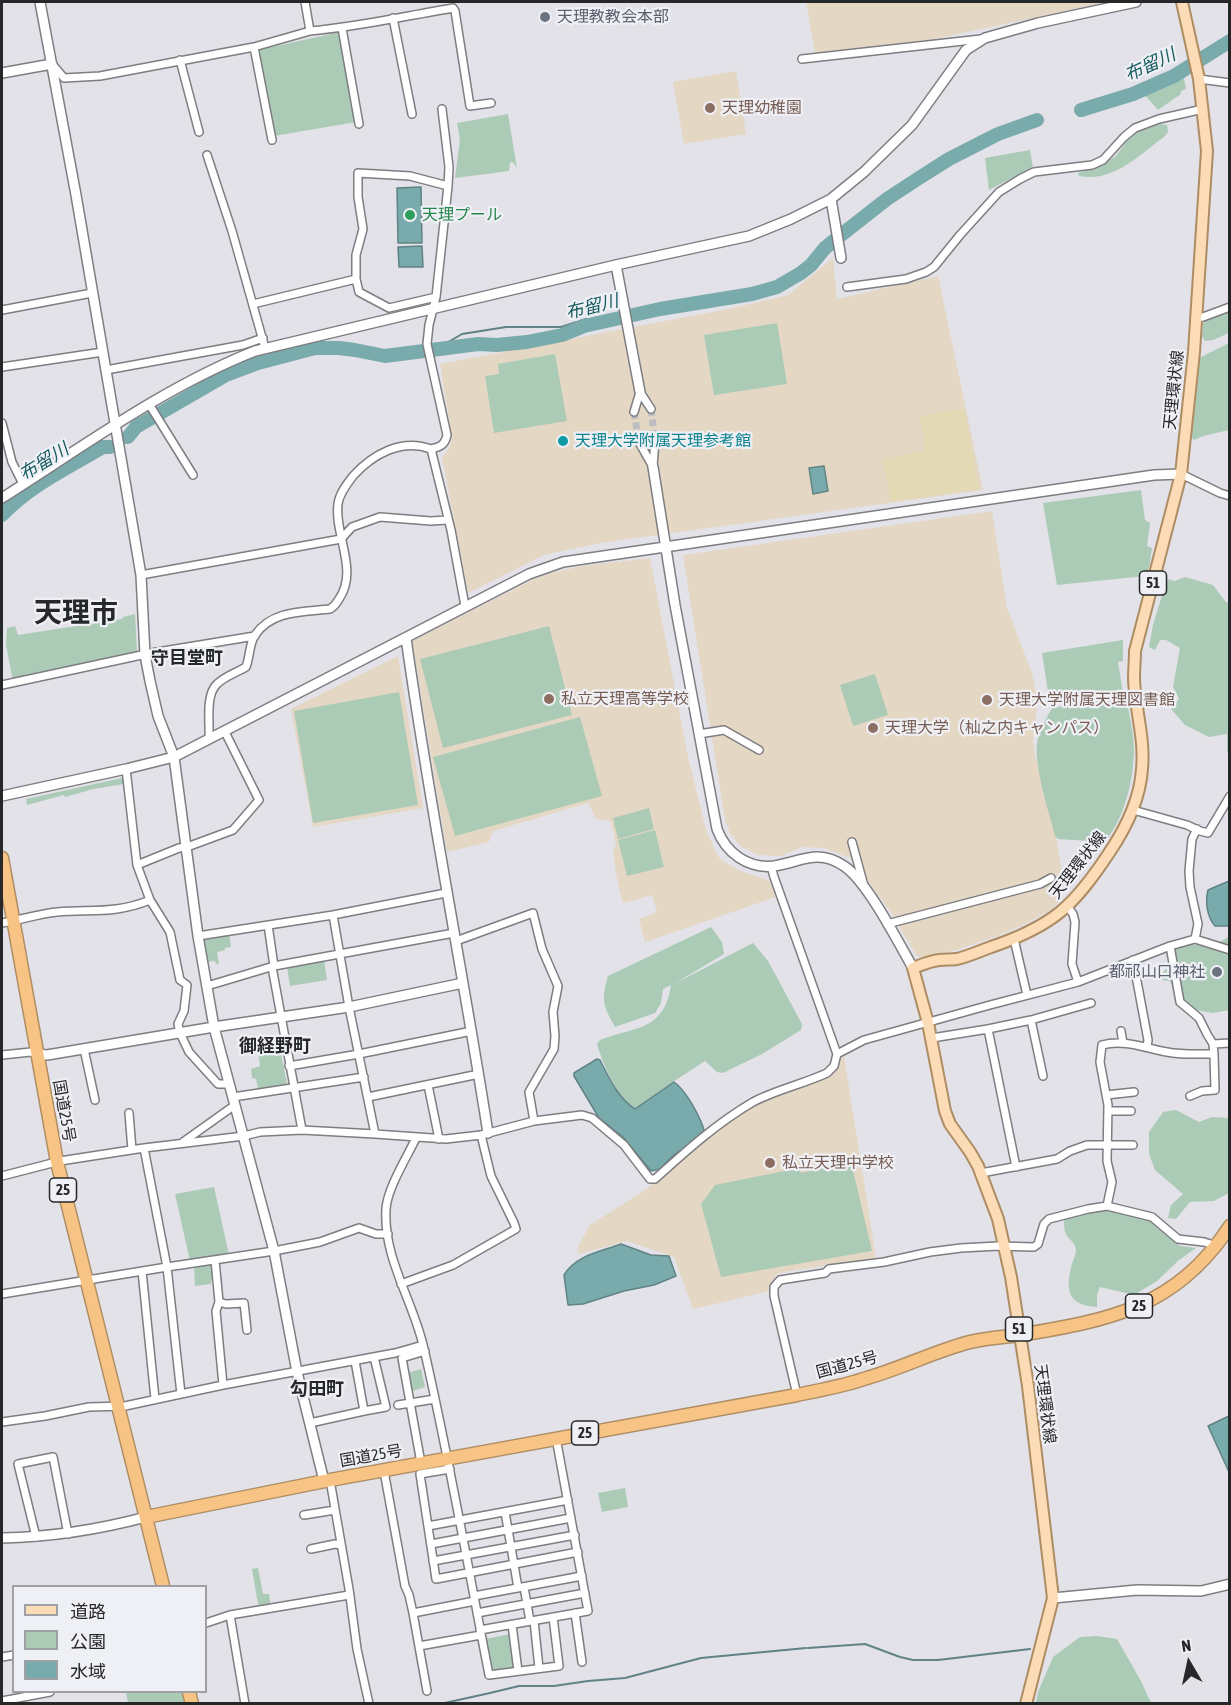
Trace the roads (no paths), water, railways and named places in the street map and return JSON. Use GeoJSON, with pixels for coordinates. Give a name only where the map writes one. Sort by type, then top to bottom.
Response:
{"type":"FeatureCollection","features":[{"type":"Feature","properties":{"kind":"highway","name":"国道25号"},"geometry":{"type":"LineString","coordinates":[[2,858],[7,922],[37,1054],[57,1162],[146,1518],[421,1463],[448,1464],[556,1438],[796,1395],[869,1378],[972,1342],[1107,1318],[1129,1311],[1173,1288],[1217,1246],[1230,1226]]}},
{"type":"Feature","properties":{"kind":"highway"},"geometry":{"type":"LineString","coordinates":[[146,1518],[163,1585]]}},
{"type":"Feature","properties":{"kind":"main road","name":"天理環状線"},"geometry":{"type":"LineString","coordinates":[[1026,1704],[1053,1598],[1020,1335],[1005,1247],[994,1204],[970,1152],[950,1124],[932,1038],[913,968],[936,960],[956,959],[1014,939],[1043,925],[1067,906],[1095,874],[1123,831],[1132,810],[1142,773],[1143,757],[1134,680],[1135,651],[1180,474],[1194,352],[1207,151],[1198,75],[1182,2]]}},
{"type":"Feature","properties":{"kind":"street"},"geometry":{"type":"LineString","coordinates":[[40,2],[141,575],[145,655],[153,697],[174,757],[188,847],[198,936],[214,1027],[274,1251],[297,1372],[335,1510],[357,1649],[369,1704]]}},
{"type":"Feature","properties":{"kind":"street"},"geometry":{"type":"LineString","coordinates":[[305,2],[310,31]]}},
{"type":"Feature","properties":{"kind":"street"},"geometry":{"type":"LineString","coordinates":[[802,59],[985,38],[1038,22],[1136,2]]}},
{"type":"Feature","properties":{"kind":"street"},"geometry":{"type":"LineString","coordinates":[[52,64],[64,78],[100,76],[254,46],[310,31],[342,28],[453,8],[470,106],[491,103]]}},
{"type":"Feature","properties":{"kind":"street"},"geometry":{"type":"LineString","coordinates":[[393,18],[412,114]]}},
{"type":"Feature","properties":{"kind":"street"},"geometry":{"type":"LineString","coordinates":[[342,28],[359,124]]}},
{"type":"Feature","properties":{"kind":"street"},"geometry":{"type":"LineString","coordinates":[[2,498],[114,424],[151,408],[226,363],[265,348],[749,236],[791,219],[831,199],[864,172],[912,125],[966,50],[985,38]]}},
{"type":"Feature","properties":{"kind":"street"},"geometry":{"type":"LineString","coordinates":[[254,46],[272,140]]}},
{"type":"Feature","properties":{"kind":"street"},"geometry":{"type":"LineString","coordinates":[[180,60],[199,132]]}},
{"type":"Feature","properties":{"kind":"street"},"geometry":{"type":"LineString","coordinates":[[2,73],[52,64]]}},
{"type":"Feature","properties":{"kind":"street"},"geometry":{"type":"LineString","coordinates":[[1198,75],[1230,83]]}},
{"type":"Feature","properties":{"kind":"street"},"geometry":{"type":"LineString","coordinates":[[209,739],[209,703],[212,690],[223,680],[246,667],[255,636],[267,622],[284,614],[330,609],[342,595],[346,565],[338,502],[348,482],[366,462],[375,456],[402,447],[421,446],[431,449],[446,442],[447,435],[427,344],[427,334],[436,297],[448,186],[449,167],[442,109]]}},
{"type":"Feature","properties":{"kind":"street"},"geometry":{"type":"LineString","coordinates":[[847,287],[906,279],[926,272],[934,267],[999,192],[1020,179],[1034,172],[1092,165],[1103,160],[1124,136],[1135,128],[1159,119],[1203,109]]}},
{"type":"Feature","properties":{"kind":"street"},"geometry":{"type":"LineString","coordinates":[[207,155],[265,348]]}},
{"type":"Feature","properties":{"kind":"street"},"geometry":{"type":"LineString","coordinates":[[436,297],[389,308],[359,291],[356,279],[356,255],[363,229],[358,197],[358,173],[410,176],[448,186]]}},
{"type":"Feature","properties":{"kind":"street"},"geometry":{"type":"LineString","coordinates":[[831,199],[841,258]]}},
{"type":"Feature","properties":{"kind":"street"},"geometry":{"type":"LineString","coordinates":[[616,265],[640,392],[651,409]]}},
{"type":"Feature","properties":{"kind":"street"},"geometry":{"type":"LineString","coordinates":[[253,304],[356,279]]}},
{"type":"Feature","properties":{"kind":"street"},"geometry":{"type":"LineString","coordinates":[[2,310],[92,293]]}},
{"type":"Feature","properties":{"kind":"street"},"geometry":{"type":"LineString","coordinates":[[1196,318],[1230,307]]}},
{"type":"Feature","properties":{"kind":"street"},"geometry":{"type":"LineString","coordinates":[[106,370],[243,345],[263,338]]}},
{"type":"Feature","properties":{"kind":"street"},"geometry":{"type":"LineString","coordinates":[[2,367],[103,352]]}},
{"type":"Feature","properties":{"kind":"street"},"geometry":{"type":"LineString","coordinates":[[634,412],[640,392]]}},
{"type":"Feature","properties":{"kind":"street"},"geometry":{"type":"LineString","coordinates":[[151,408],[193,475]]}},
{"type":"Feature","properties":{"kind":"street"},"geometry":{"type":"LineString","coordinates":[[2,423],[12,462],[23,484]]}},
{"type":"Feature","properties":{"kind":"street"},"geometry":{"type":"LineString","coordinates":[[655,440],[653,466],[665,548],[717,829],[722,840],[741,860],[753,864],[771,866],[809,857],[821,857],[846,866],[866,890],[913,968]]}},
{"type":"Feature","properties":{"kind":"street"},"geometry":{"type":"LineString","coordinates":[[639,442],[653,466]]}},
{"type":"Feature","properties":{"kind":"street"},"geometry":{"type":"LineString","coordinates":[[431,449],[451,530],[465,606]]}},
{"type":"Feature","properties":{"kind":"street"},"geometry":{"type":"LineString","coordinates":[[2,796],[174,757],[465,606],[529,574],[563,562],[1154,475],[1180,474],[1230,496]]}},
{"type":"Feature","properties":{"kind":"street"},"geometry":{"type":"LineString","coordinates":[[141,575],[341,539],[352,527],[380,517],[431,521],[447,519]]}},
{"type":"Feature","properties":{"kind":"street"},"geometry":{"type":"LineString","coordinates":[[2,685],[145,655],[255,636]]}},
{"type":"Feature","properties":{"kind":"street"},"geometry":{"type":"LineString","coordinates":[[401,1284],[453,1264],[516,1229],[491,1176],[479,1074],[446,893],[406,638]]}},
{"type":"Feature","properties":{"kind":"street"},"geometry":{"type":"LineString","coordinates":[[699,734],[724,730],[759,750]]}},
{"type":"Feature","properties":{"kind":"street"},"geometry":{"type":"LineString","coordinates":[[137,865],[233,830],[259,800],[225,732]]}},
{"type":"Feature","properties":{"kind":"street"},"geometry":{"type":"LineString","coordinates":[[126,769],[137,865],[150,900],[170,932],[180,980],[187,985],[184,1011],[178,1024],[180,1033],[189,1052],[218,1084],[229,1084]]}},
{"type":"Feature","properties":{"kind":"street"},"geometry":{"type":"LineString","coordinates":[[1132,810],[1208,832],[1230,796]]}},
{"type":"Feature","properties":{"kind":"street"},"geometry":{"type":"LineString","coordinates":[[1195,939],[1198,924],[1189,871],[1192,839],[1197,830]]}},
{"type":"Feature","properties":{"kind":"street"},"geometry":{"type":"LineString","coordinates":[[852,842],[866,890]]}},
{"type":"Feature","properties":{"kind":"street"},"geometry":{"type":"LineString","coordinates":[[2,1176],[57,1162],[273,1131],[302,1130],[439,1139],[485,1134],[534,1121],[582,1115],[592,1118],[624,1145],[650,1179],[655,1179],[723,1121],[754,1102],[826,1073],[834,1066],[837,1054],[771,866]]}},
{"type":"Feature","properties":{"kind":"street"},"geometry":{"type":"LineString","coordinates":[[887,924],[1040,884],[1051,878]]}},
{"type":"Feature","properties":{"kind":"street"},"geometry":{"type":"LineString","coordinates":[[198,936],[333,915],[446,893]]}},
{"type":"Feature","properties":{"kind":"street"},"geometry":{"type":"LineString","coordinates":[[7,922],[57,912],[123,909],[150,900]]}},
{"type":"Feature","properties":{"kind":"street"},"geometry":{"type":"LineString","coordinates":[[1067,906],[1075,922],[1072,964],[1078,982]]}},
{"type":"Feature","properties":{"kind":"street"},"geometry":{"type":"LineString","coordinates":[[207,986],[273,967],[455,937],[533,914],[542,949],[558,986],[553,1012],[554,1048],[529,1092],[534,1121]]}},
{"type":"Feature","properties":{"kind":"street"},"geometry":{"type":"LineString","coordinates":[[333,915],[375,1134]]}},
{"type":"Feature","properties":{"kind":"street"},"geometry":{"type":"LineString","coordinates":[[268,925],[280,1017],[302,1130]]}},
{"type":"Feature","properties":{"kind":"street"},"geometry":{"type":"LineString","coordinates":[[1014,939],[1027,995]]}},
{"type":"Feature","properties":{"kind":"street"},"geometry":{"type":"LineString","coordinates":[[837,1054],[864,1040],[1078,982],[1170,946],[1195,939],[1230,950]]}},
{"type":"Feature","properties":{"kind":"street"},"geometry":{"type":"LineString","coordinates":[[1170,946],[1180,1002],[1199,1018],[1213,1044],[1215,1090],[1202,1091],[1190,1096]]}},
{"type":"Feature","properties":{"kind":"street"},"geometry":{"type":"LineString","coordinates":[[1133,960],[1148,1040],[1147,1047]]}},
{"type":"Feature","properties":{"kind":"street"},"geometry":{"type":"LineString","coordinates":[[2,1055],[31,1052],[47,1055],[349,1007],[464,983]]}},
{"type":"Feature","properties":{"kind":"street"},"geometry":{"type":"LineString","coordinates":[[932,1038],[1031,1020],[1091,1004]]}},
{"type":"Feature","properties":{"kind":"street"},"geometry":{"type":"LineString","coordinates":[[1031,1020],[1043,1076]]}},
{"type":"Feature","properties":{"kind":"street"},"geometry":{"type":"LineString","coordinates":[[988,1029],[1016,1167]]}},
{"type":"Feature","properties":{"kind":"street"},"geometry":{"type":"LineString","coordinates":[[290,1066],[472,1031]]}},
{"type":"Feature","properties":{"kind":"street"},"geometry":{"type":"LineString","coordinates":[[1121,1031],[1123,1043]]}},
{"type":"Feature","properties":{"kind":"street"},"geometry":{"type":"LineString","coordinates":[[1107,1206],[1112,1182],[1107,1161],[1108,1111],[1100,1062],[1101,1046],[1123,1043],[1168,1052],[1214,1054]]}},
{"type":"Feature","properties":{"kind":"street"},"geometry":{"type":"LineString","coordinates":[[1213,1044],[1230,1043]]}},
{"type":"Feature","properties":{"kind":"street"},"geometry":{"type":"LineString","coordinates":[[84,1049],[95,1100]]}},
{"type":"Feature","properties":{"kind":"street"},"geometry":{"type":"LineString","coordinates":[[368,1097],[479,1074]]}},
{"type":"Feature","properties":{"kind":"street"},"geometry":{"type":"LineString","coordinates":[[180,1143],[234,1101],[294,1088],[364,1077]]}},
{"type":"Feature","properties":{"kind":"street"},"geometry":{"type":"LineString","coordinates":[[428,1085],[439,1139]]}},
{"type":"Feature","properties":{"kind":"street"},"geometry":{"type":"LineString","coordinates":[[1106,1095],[1134,1092]]}},
{"type":"Feature","properties":{"kind":"street"},"geometry":{"type":"LineString","coordinates":[[1108,1111],[1131,1111]]}},
{"type":"Feature","properties":{"kind":"street"},"geometry":{"type":"LineString","coordinates":[[129,1113],[132,1150]]}},
{"type":"Feature","properties":{"kind":"street"},"geometry":{"type":"LineString","coordinates":[[416,1138],[387,1198],[388,1234],[401,1284],[424,1348],[460,1520],[489,1676],[559,1666],[553,1617]]}},
{"type":"Feature","properties":{"kind":"street"},"geometry":{"type":"LineString","coordinates":[[981,1173],[1057,1159],[1087,1145],[1133,1145]]}},
{"type":"Feature","properties":{"kind":"street"},"geometry":{"type":"LineString","coordinates":[[144,1148],[167,1267],[181,1394]]}},
{"type":"Feature","properties":{"kind":"street"},"geometry":{"type":"LineString","coordinates":[[796,1395],[774,1296],[774,1287],[780,1280],[825,1273],[829,1269],[884,1262],[930,1252],[961,1248],[1034,1247],[1038,1245],[1044,1224],[1049,1220],[1107,1206],[1152,1217],[1178,1239],[1217,1246]]}},
{"type":"Feature","properties":{"kind":"street"},"geometry":{"type":"LineString","coordinates":[[2,1294],[274,1251],[320,1242],[359,1228],[376,1234],[388,1234]]}},
{"type":"Feature","properties":{"kind":"street"},"geometry":{"type":"LineString","coordinates":[[215,1260],[219,1302],[216,1311],[223,1385]]}},
{"type":"Feature","properties":{"kind":"street"},"geometry":{"type":"LineString","coordinates":[[142,1271],[155,1399]]}},
{"type":"Feature","properties":{"kind":"street"},"geometry":{"type":"LineString","coordinates":[[219,1302],[244,1303],[248,1330]]}},
{"type":"Feature","properties":{"kind":"street"},"geometry":{"type":"LineString","coordinates":[[2,1422],[89,1407],[118,1406],[424,1348]]}},
{"type":"Feature","properties":{"kind":"street"},"geometry":{"type":"LineString","coordinates":[[421,1463],[402,1358],[424,1348]]}},
{"type":"Feature","properties":{"kind":"street"},"geometry":{"type":"LineString","coordinates":[[310,1423],[386,1407],[374,1357]]}},
{"type":"Feature","properties":{"kind":"street"},"geometry":{"type":"LineString","coordinates":[[355,1361],[364,1411]]}},
{"type":"Feature","properties":{"kind":"street"},"geometry":{"type":"LineString","coordinates":[[398,1405],[435,1399]]}},
{"type":"Feature","properties":{"kind":"street"},"geometry":{"type":"LineString","coordinates":[[419,1646],[588,1611],[556,1438]]}},
{"type":"Feature","properties":{"kind":"street"},"geometry":{"type":"LineString","coordinates":[[36,1537],[18,1464],[53,1457],[68,1534]]}},
{"type":"Feature","properties":{"kind":"street"},"geometry":{"type":"LineString","coordinates":[[448,1464],[420,1474],[436,1579],[578,1552]]}},
{"type":"Feature","properties":{"kind":"street"},"geometry":{"type":"LineString","coordinates":[[384,1471],[427,1691]]}},
{"type":"Feature","properties":{"kind":"street"},"geometry":{"type":"LineString","coordinates":[[428,1526],[568,1500]]}},
{"type":"Feature","properties":{"kind":"street"},"geometry":{"type":"LineString","coordinates":[[304,1515],[335,1510]]}},
{"type":"Feature","properties":{"kind":"street"},"geometry":{"type":"LineString","coordinates":[[505,1512],[514,1565],[532,1621],[539,1668]]}},
{"type":"Feature","properties":{"kind":"street"},"geometry":{"type":"LineString","coordinates":[[2,1538],[68,1534],[146,1518]]}},
{"type":"Feature","properties":{"kind":"street"},"geometry":{"type":"LineString","coordinates":[[431,1544],[571,1518]]}},
{"type":"Feature","properties":{"kind":"street"},"geometry":{"type":"LineString","coordinates":[[433,1561],[574,1535]]}},
{"type":"Feature","properties":{"kind":"street"},"geometry":{"type":"LineString","coordinates":[[311,1549],[341,1545]]}},
{"type":"Feature","properties":{"kind":"street"},"geometry":{"type":"LineString","coordinates":[[413,1613],[521,1587],[582,1576]]}},
{"type":"Feature","properties":{"kind":"street"},"geometry":{"type":"LineString","coordinates":[[1053,1598],[1137,1590],[1201,1590],[1230,1584]]}},
{"type":"Feature","properties":{"kind":"street"},"geometry":{"type":"LineString","coordinates":[[477,1613],[585,1593]]}},
{"type":"Feature","properties":{"kind":"street"},"geometry":{"type":"LineString","coordinates":[[207,1623],[231,1615],[349,1595]]}},
{"type":"Feature","properties":{"kind":"street"},"geometry":{"type":"LineString","coordinates":[[575,1614],[582,1662]]}},
{"type":"Feature","properties":{"kind":"street"},"geometry":{"type":"LineString","coordinates":[[231,1615],[245,1704]]}},
{"type":"Feature","properties":{"kind":"street"},"geometry":{"type":"LineString","coordinates":[[512,1625],[518,1671]]}},
{"type":"Feature","properties":{"kind":"street"},"geometry":{"type":"LineString","coordinates":[[2,1701],[45,1693]]}},
{"type":"Feature","properties":{"kind":"water","name":"天理プール"},"geometry":{"type":"Polygon","coordinates":[[[421,187],[422,243],[398,243],[397,188],[421,187]]]}},
{"type":"Feature","properties":{"kind":"water","name":"天理プール"},"geometry":{"type":"Polygon","coordinates":[[[422,246],[423,267],[399,267],[398,247],[422,246]]]}},
{"type":"Feature","properties":{"kind":"water"},"geometry":{"type":"Polygon","coordinates":[[[824,466],[828,491],[813,494],[809,468],[824,466]]]}},
{"type":"Feature","properties":{"kind":"water"},"geometry":{"type":"Polygon","coordinates":[[[1229,881],[1229,926],[1215,926],[1207,909],[1208,890],[1229,881]]]}},
{"type":"Feature","properties":{"kind":"water"},"geometry":{"type":"Polygon","coordinates":[[[597,1059],[600,1060],[619,1093],[635,1109],[674,1082],[692,1105],[705,1133],[674,1155],[660,1169],[651,1171],[623,1137],[599,1118],[574,1076],[574,1073],[597,1059]]]}},
{"type":"Feature","properties":{"kind":"water"},"geometry":{"type":"Polygon","coordinates":[[[621,1244],[651,1255],[669,1256],[676,1276],[654,1285],[624,1291],[583,1304],[568,1305],[564,1275],[569,1268],[589,1255],[621,1244]]]}},
{"type":"Feature","properties":{"kind":"water"},"geometry":{"type":"Polygon","coordinates":[[[1229,1416],[1229,1472],[1208,1426],[1229,1416]]]}},
{"type":"Feature","properties":{"kind":"waterway","name":"布留川"},"geometry":{"type":"LineString","coordinates":[[1081,110],[1133,94],[1174,76],[1230,41]]}},
{"type":"Feature","properties":{"kind":"waterway","name":"布留川"},"geometry":{"type":"LineString","coordinates":[[128,437],[136,427],[226,375],[258,363],[315,348],[339,348],[385,356],[478,344],[527,342],[562,335],[584,326],[660,309],[752,294],[777,287],[801,273],[841,235],[887,199],[919,178],[949,159],[998,134],[1037,120]]}},
{"type":"Feature","properties":{"kind":"waterway"},"geometry":{"type":"LineString","coordinates":[[438,348],[462,334],[506,327],[561,327],[586,319],[612,320]]}},
{"type":"Feature","properties":{"kind":"waterway","name":"布留川"},"geometry":{"type":"LineString","coordinates":[[2,515],[24,495],[50,478],[103,447],[110,447]]}},
{"type":"Feature","properties":{"kind":"waterway"},"geometry":{"type":"LineString","coordinates":[[808,1648],[865,1644],[913,1660],[938,1660],[1030,1649]]}},
{"type":"Feature","properties":{"kind":"waterway"},"geometry":{"type":"LineString","coordinates":[[440,1704],[519,1686],[554,1686],[625,1678],[701,1658],[806,1648]]}},
{"type":"Feature","properties":{"kind":"tunnel"},"geometry":{"type":"LineString","coordinates":[[651,409],[655,440]]}},
{"type":"Feature","properties":{"kind":"tunnel"},"geometry":{"type":"LineString","coordinates":[[634,412],[639,442]]}},
{"type":"Feature","properties":{"kind":"place","name":"天理教教会本部"},"geometry":{"type":"Point","coordinates":[545,17]}},
{"type":"Feature","properties":{"kind":"place","name":"天理幼稚園"},"geometry":{"type":"Point","coordinates":[710,108]}},
{"type":"Feature","properties":{"kind":"place","name":"天理プール"},"geometry":{"type":"Point","coordinates":[410,215]}},
{"type":"Feature","properties":{"kind":"place","name":"天理大学附属天理参考館"},"geometry":{"type":"Point","coordinates":[563,441]}},
{"type":"Feature","properties":{"kind":"place","name":"私立天理高等学校"},"geometry":{"type":"Point","coordinates":[549,699]}},
{"type":"Feature","properties":{"kind":"place","name":"天理大学附属天理図書館"},"geometry":{"type":"Point","coordinates":[987,700]}},
{"type":"Feature","properties":{"kind":"place","name":"天理大学（杣之内キャンパス）"},"geometry":{"type":"Point","coordinates":[873,728]}},
{"type":"Feature","properties":{"kind":"place","name":"都祁山口神社"},"geometry":{"type":"Point","coordinates":[1217,972]}},
{"type":"Feature","properties":{"kind":"place","name":"私立天理中学校"},"geometry":{"type":"Point","coordinates":[770,1163]}},
{"type":"Feature","properties":{"kind":"district","name":"天理市"},"geometry":{"type":"Point","coordinates":[76,613]}},
{"type":"Feature","properties":{"kind":"district","name":"守目堂町"},"geometry":{"type":"Point","coordinates":[187,658]}},
{"type":"Feature","properties":{"kind":"district","name":"御経野町"},"geometry":{"type":"Point","coordinates":[275,1046]}},
{"type":"Feature","properties":{"kind":"district","name":"勾田町"},"geometry":{"type":"Point","coordinates":[317,1389]}}]}
